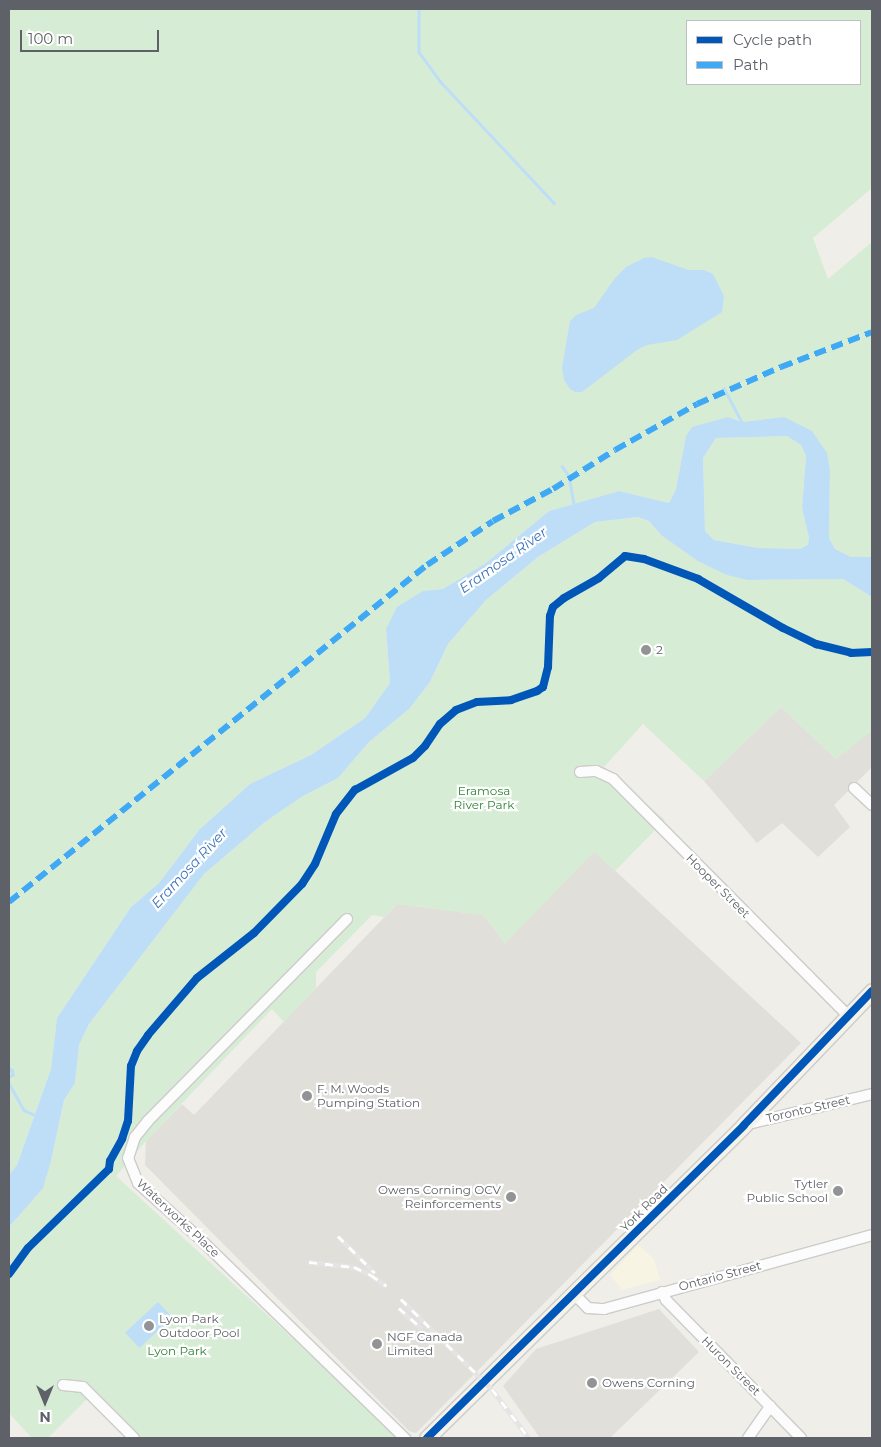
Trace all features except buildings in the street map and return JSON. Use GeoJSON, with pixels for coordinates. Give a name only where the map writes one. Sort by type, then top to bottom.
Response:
{"type":"FeatureCollection","features":[{"type":"Feature","properties":{"kind":"main road","name":"York Road"},"geometry":{"type":"LineString","coordinates":[[427,1438],[744,1125],[872,991]]}},
{"type":"Feature","properties":{"kind":"street","name":"Hooper Street"},"geometry":{"type":"LineString","coordinates":[[580,772],[596,771],[613,779],[848,1016]]}},
{"type":"Feature","properties":{"kind":"street"},"geometry":{"type":"LineString","coordinates":[[854,788],[872,805]]}},
{"type":"Feature","properties":{"kind":"street","name":"Waterworks Place"},"geometry":{"type":"LineString","coordinates":[[348,919],[148,1121],[135,1137],[128,1158],[132,1173],[138,1182],[198,1237],[405,1438]]}},
{"type":"Feature","properties":{"kind":"street","name":"Toronto Street"},"geometry":{"type":"LineString","coordinates":[[744,1125],[872,1094]]}},
{"type":"Feature","properties":{"kind":"street","name":"Ontario Street"},"geometry":{"type":"LineString","coordinates":[[574,1294],[588,1308],[598,1310],[872,1235]]}},
{"type":"Feature","properties":{"kind":"street","name":"Huron Street"},"geometry":{"type":"LineString","coordinates":[[662,1292],[666,1300],[801,1438]]}},
{"type":"Feature","properties":{"kind":"street"},"geometry":{"type":"LineString","coordinates":[[64,1385],[83,1387],[134,1438]]}},
{"type":"Feature","properties":{"kind":"street"},"geometry":{"type":"LineString","coordinates":[[748,1438],[770,1406]]}},
{"type":"Feature","properties":{"kind":"shaded area"},"geometry":{"type":"Polygon","coordinates":[[[781,707],[836,759],[872,730],[872,767],[834,805],[850,827],[818,857],[782,823],[757,843],[704,781],[781,707]]]}},
{"type":"Feature","properties":{"kind":"shaded area"},"geometry":{"type":"Polygon","coordinates":[[[594,851],[801,1043],[416,1433],[409,1431],[145,1165],[146,1141],[182,1104],[194,1115],[397,904],[483,915],[505,943],[594,851]]]}},
{"type":"Feature","properties":{"kind":"shaded area"},"geometry":{"type":"Polygon","coordinates":[[[638,1245],[654,1259],[660,1280],[622,1290],[610,1275],[638,1245]]]}},
{"type":"Feature","properties":{"kind":"shaded area","name":"Owens Corning"},"geometry":{"type":"Polygon","coordinates":[[[659,1309],[699,1352],[610,1438],[540,1438],[503,1386],[536,1349],[659,1309]]]}},
{"type":"Feature","properties":{"kind":"green space"},"geometry":{"type":"Polygon","coordinates":[[[9,9],[872,9],[872,188],[813,238],[828,279],[872,242],[872,557],[851,557],[835,549],[829,538],[830,470],[784,417],[742,422],[728,417],[686,436],[676,489],[669,503],[619,491],[549,511],[486,563],[443,589],[423,591],[386,629],[390,683],[365,718],[311,755],[250,784],[199,830],[159,883],[131,907],[57,1018],[51,1069],[17,1165],[9,1175],[9,9]]]}},
{"type":"Feature","properties":{"kind":"green space"},"geometry":{"type":"Polygon","coordinates":[[[787,436],[801,445],[806,456],[802,508],[809,538],[808,546],[800,549],[758,548],[714,540],[705,531],[703,458],[716,438],[787,436]]]}},
{"type":"Feature","properties":{"kind":"green space","name":"Eramosa River Park"},"geometry":{"type":"Polygon","coordinates":[[[638,517],[649,521],[661,535],[748,580],[843,579],[872,597],[872,731],[836,759],[781,707],[704,781],[643,724],[604,767],[665,820],[615,871],[594,852],[505,943],[483,915],[397,904],[384,917],[372,915],[316,972],[316,988],[284,1022],[272,1009],[146,1141],[116,1176],[388,1426],[398,1438],[142,1438],[94,1392],[48,1438],[32,1438],[9,1413],[9,1227],[17,1218],[51,1161],[64,1100],[75,1083],[79,1045],[89,1024],[204,874],[265,822],[303,796],[338,778],[369,742],[409,709],[430,682],[448,644],[486,600],[538,557],[595,522],[638,517]]]}},
{"type":"Feature","properties":{"kind":"water"},"geometry":{"type":"Polygon","coordinates":[[[652,257],[688,270],[704,270],[713,274],[724,296],[722,312],[677,340],[647,345],[637,350],[582,392],[575,392],[570,389],[564,380],[562,368],[570,321],[576,315],[594,308],[615,278],[626,267],[644,258],[652,257]]]}},
{"type":"Feature","properties":{"kind":"water","name":"Eramosa River"},"geometry":{"type":"Polygon","coordinates":[[[728,417],[742,422],[784,417],[812,431],[827,453],[830,470],[829,538],[835,549],[851,557],[872,557],[872,597],[843,579],[748,580],[727,575],[698,561],[661,535],[649,521],[638,517],[595,522],[538,557],[486,600],[448,644],[430,682],[409,709],[369,742],[338,778],[303,796],[265,822],[204,874],[89,1024],[79,1045],[75,1083],[64,1100],[51,1161],[43,1188],[9,1227],[9,1175],[17,1165],[51,1069],[57,1018],[131,907],[159,883],[199,830],[250,784],[311,755],[365,718],[390,683],[386,629],[397,607],[423,591],[443,589],[486,563],[549,511],[619,491],[669,503],[676,489],[686,436],[692,427],[728,417]],[[787,436],[716,438],[703,458],[705,531],[714,540],[758,548],[800,549],[808,545],[809,538],[802,508],[806,456],[801,445],[787,436]]]}},
{"type":"Feature","properties":{"kind":"water","name":"Lyon Park Outdoor Pool"},"geometry":{"type":"Polygon","coordinates":[[[158,1302],[172,1317],[139,1348],[125,1333],[158,1302]]]}},
{"type":"Feature","properties":{"kind":"waterway"},"geometry":{"type":"LineString","coordinates":[[419,9],[419,52],[440,81],[554,203]]}},
{"type":"Feature","properties":{"kind":"waterway"},"geometry":{"type":"LineString","coordinates":[[724,388],[743,424]]}},
{"type":"Feature","properties":{"kind":"waterway"},"geometry":{"type":"LineString","coordinates":[[562,466],[569,476],[574,504]]}},
{"type":"Feature","properties":{"kind":"waterway"},"geometry":{"type":"LineString","coordinates":[[9,1068],[12,1070],[13,1075],[9,1077]]}},
{"type":"Feature","properties":{"kind":"waterway"},"geometry":{"type":"LineString","coordinates":[[9,1083],[24,1110],[37,1116]]}},
{"type":"Feature","properties":{"kind":"railway"},"geometry":{"type":"LineString","coordinates":[[338,1236],[375,1273]]}},
{"type":"Feature","properties":{"kind":"railway"},"geometry":{"type":"LineString","coordinates":[[309,1262],[354,1267],[371,1275],[387,1286]]}},
{"type":"Feature","properties":{"kind":"railway"},"geometry":{"type":"LineString","coordinates":[[401,1299],[492,1389],[529,1438]]}},
{"type":"Feature","properties":{"kind":"railway"},"geometry":{"type":"LineString","coordinates":[[399,1308],[422,1329]]}},
{"type":"Feature","properties":{"kind":"marked path"},"geometry":{"type":"LineString","coordinates":[[9,902],[427,565],[493,521],[553,489],[615,450],[697,404],[781,367],[872,332]]}},
{"type":"Feature","properties":{"kind":"cycle path"},"geometry":{"type":"LineString","coordinates":[[9,1274],[28,1248],[109,1169],[110,1161],[122,1139],[128,1121],[131,1066],[137,1051],[148,1035],[197,978],[254,933],[302,884],[315,864],[336,814],[355,790],[413,758],[425,746],[440,724],[456,710],[477,702],[511,700],[543,687],[548,667],[550,616],[553,607],[564,598],[599,578],[625,556],[644,559],[698,579],[783,628],[816,644],[851,653],[872,652]]}},
{"type":"Feature","properties":{"kind":"cycle path"},"geometry":{"type":"LineString","coordinates":[[427,1438],[744,1125],[872,991]]}},
{"type":"Feature","properties":{"kind":"place","name":"2"},"geometry":{"type":"Point","coordinates":[646,650]}},
{"type":"Feature","properties":{"kind":"place","name":"F. M. Woods Pumping Station"},"geometry":{"type":"Point","coordinates":[307,1096]}},
{"type":"Feature","properties":{"kind":"place","name":"Tytler Public School"},"geometry":{"type":"Point","coordinates":[838,1191]}},
{"type":"Feature","properties":{"kind":"place","name":"Owens Corning OCV Reinforcements"},"geometry":{"type":"Point","coordinates":[511,1197]}},
{"type":"Feature","properties":{"kind":"place","name":"Lyon Park Outdoor Pool"},"geometry":{"type":"Point","coordinates":[149,1326]}},
{"type":"Feature","properties":{"kind":"place","name":"NGF Canada Limited"},"geometry":{"type":"Point","coordinates":[377,1344]}},
{"type":"Feature","properties":{"kind":"place","name":"Owens Corning"},"geometry":{"type":"Point","coordinates":[592,1383]}},
{"type":"Feature","properties":{"kind":"park label","name":"Lyon Park"},"geometry":{"type":"Point","coordinates":[177,1351]}}]}
